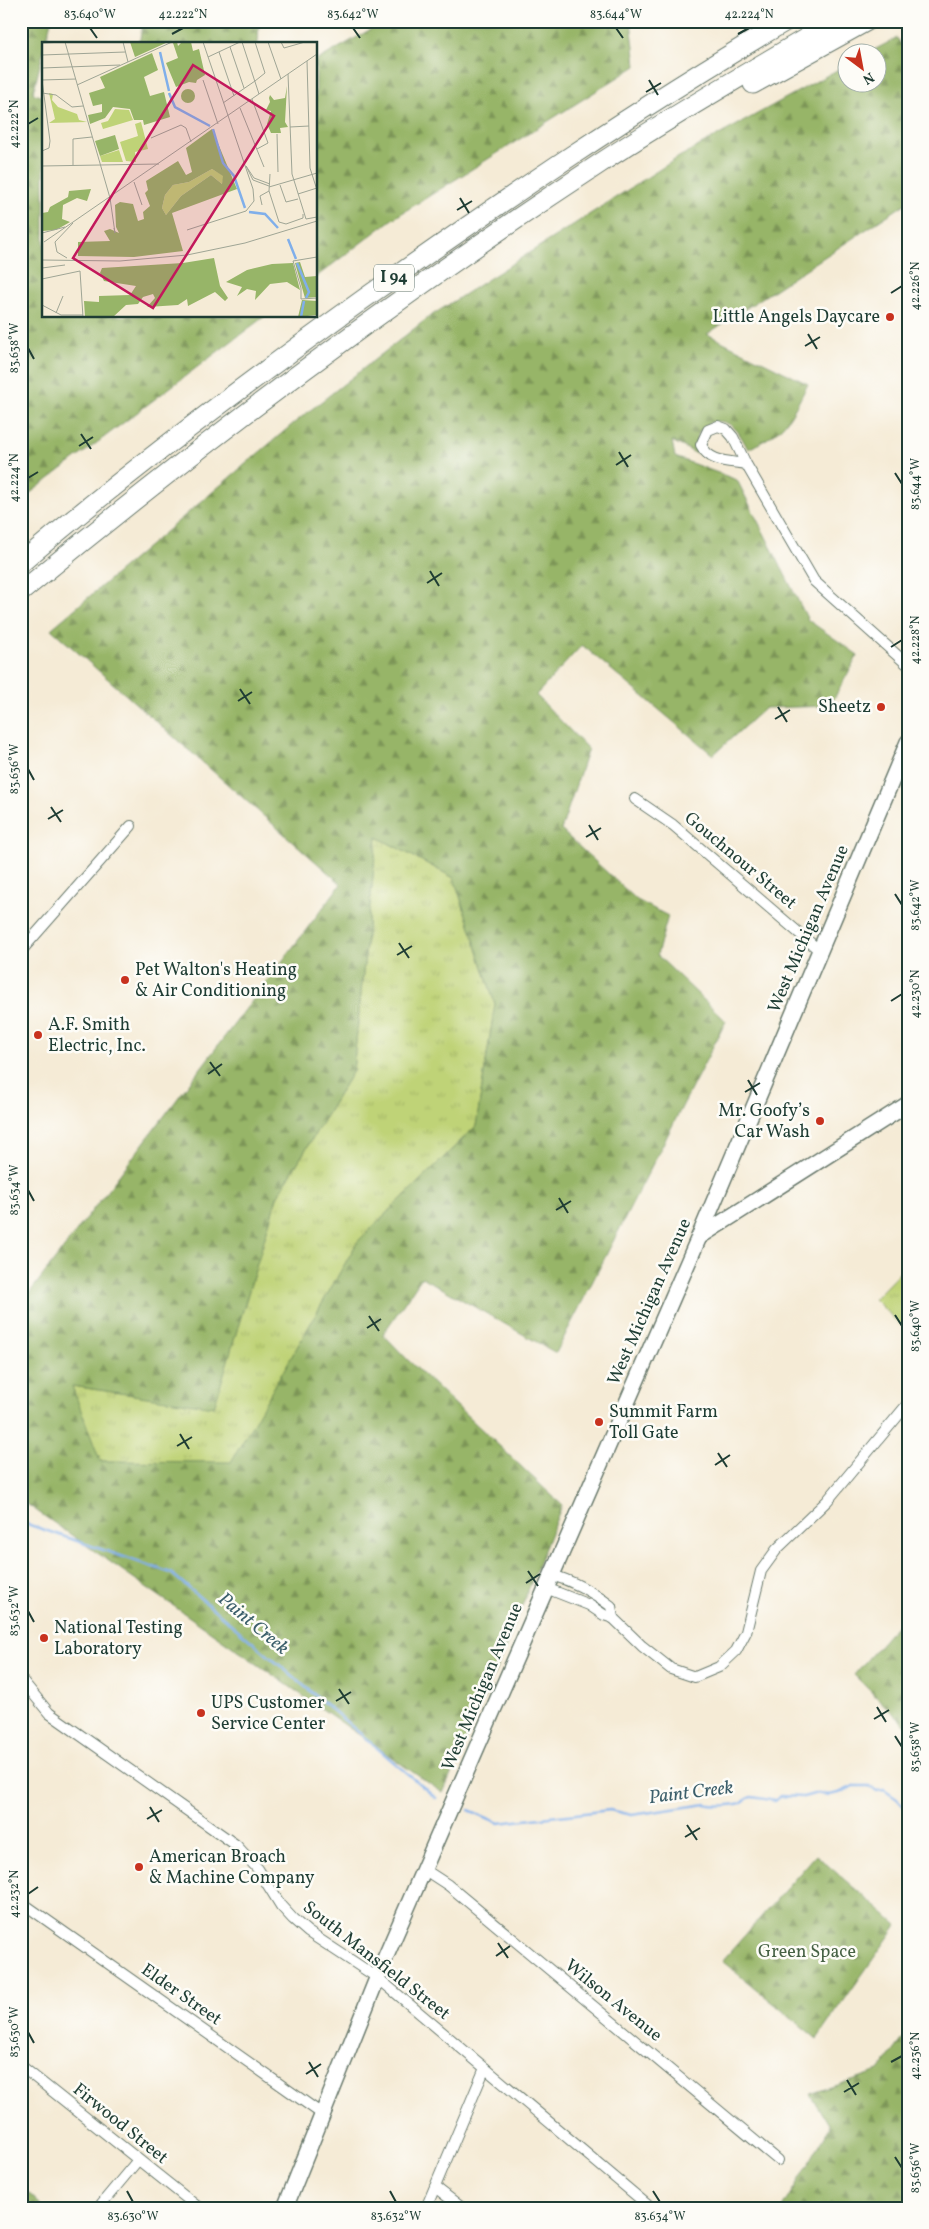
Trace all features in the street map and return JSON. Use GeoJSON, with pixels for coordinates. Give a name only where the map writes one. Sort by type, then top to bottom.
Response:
{"type":"FeatureCollection","features":[{"type":"Feature","properties":{"kind":"highway","name":"I 94"},"geometry":{"type":"LineString","coordinates":[[21,563],[73,519],[267,368],[452,236],[594,140],[786,21]]}},
{"type":"Feature","properties":{"kind":"highway","name":"I 94"},"geometry":{"type":"LineString","coordinates":[[21,592],[92,533],[283,386],[440,272],[600,163],[835,21]]}},
{"type":"Feature","properties":{"kind":"highway"},"geometry":{"type":"LineString","coordinates":[[600,163],[625,154],[867,21]]}},
{"type":"Feature","properties":{"kind":"main road","name":"West Michigan Avenue"},"geometry":{"type":"LineString","coordinates":[[285,2208],[378,1978],[699,1237],[908,742]]}},
{"type":"Feature","properties":{"kind":"main road"},"geometry":{"type":"LineString","coordinates":[[699,1237],[908,1104]]}},
{"type":"Feature","properties":{"kind":"street"},"geometry":{"type":"LineString","coordinates":[[746,464],[713,459],[705,454],[701,446],[708,430],[718,426],[726,429],[733,437],[746,464],[814,581],[908,665]]}},
{"type":"Feature","properties":{"kind":"street","name":"Gouchnour Street"},"geometry":{"type":"LineString","coordinates":[[635,799],[673,825],[820,951]]}},
{"type":"Feature","properties":{"kind":"street"},"geometry":{"type":"LineString","coordinates":[[21,951],[131,826]]}},
{"type":"Feature","properties":{"kind":"street"},"geometry":{"type":"LineString","coordinates":[[549,1582],[604,1616],[613,1618],[642,1646],[671,1669],[695,1677],[719,1667],[736,1651],[746,1632],[761,1571],[777,1549],[827,1501],[906,1406]]}},
{"type":"Feature","properties":{"kind":"street"},"geometry":{"type":"LineString","coordinates":[[549,1582],[565,1579],[594,1593],[611,1606],[613,1618]]}},
{"type":"Feature","properties":{"kind":"street","name":"South Mansfield Street"},"geometry":{"type":"LineString","coordinates":[[21,1678],[49,1713],[236,1845],[258,1869],[281,1906],[293,1919],[308,1932],[378,1978],[651,2208]]}},
{"type":"Feature","properties":{"kind":"street","name":"Wilson Avenue"},"geometry":{"type":"LineString","coordinates":[[425,1870],[442,1880],[778,2160]]}},
{"type":"Feature","properties":{"kind":"street","name":"Elder Street"},"geometry":{"type":"LineString","coordinates":[[21,1902],[322,2114]]}},
{"type":"Feature","properties":{"kind":"street","name":"Firwood Street"},"geometry":{"type":"LineString","coordinates":[[21,2066],[198,2208]]}},
{"type":"Feature","properties":{"kind":"street"},"geometry":{"type":"LineString","coordinates":[[426,2208],[485,2068]]}},
{"type":"Feature","properties":{"kind":"street"},"geometry":{"type":"LineString","coordinates":[[98,2208],[138,2160]]}},
{"type":"Feature","properties":{"kind":"street"},"geometry":{"type":"LineString","coordinates":[[435,2187],[462,2208]]}},
{"type":"Feature","properties":{"kind":"green space"},"geometry":{"type":"Polygon","coordinates":[[[21,21],[51,21],[46,42],[42,42],[42,57],[33,93],[42,97],[42,318],[262,318],[21,500],[21,21]]]}},
{"type":"Feature","properties":{"kind":"green space"},"geometry":{"type":"Polygon","coordinates":[[[143,21],[259,21],[258,42],[138,42],[140,39],[143,21]]]}},
{"type":"Feature","properties":{"kind":"green space"},"geometry":{"type":"Polygon","coordinates":[[[385,21],[631,21],[636,66],[391,220],[318,275],[318,60],[385,21]]]}},
{"type":"Feature","properties":{"kind":"green space"},"geometry":{"type":"Polygon","coordinates":[[[897,38],[908,54],[908,202],[707,334],[808,384],[791,416],[779,430],[761,443],[748,449],[735,428],[724,422],[717,421],[710,423],[700,432],[697,438],[697,454],[672,441],[675,457],[737,480],[808,620],[858,655],[830,706],[765,708],[713,755],[582,645],[536,695],[588,749],[561,830],[637,900],[668,916],[657,955],[726,1021],[556,1353],[422,1277],[383,1334],[408,1360],[562,1505],[504,1651],[443,1793],[21,1500],[21,1304],[341,884],[51,629],[294,423],[429,317],[679,157],[836,71],[836,92],[886,92],[886,44],[897,38]],[[377,837],[353,1071],[277,1197],[214,1407],[72,1386],[100,1461],[231,1462],[358,1241],[476,1126],[495,1004],[454,878],[377,837]]]}},
{"type":"Feature","properties":{"kind":"green space"},"geometry":{"type":"Polygon","coordinates":[[[377,837],[454,878],[495,1004],[476,1126],[358,1241],[231,1463],[100,1461],[71,1386],[214,1406],[277,1197],[353,1071],[377,837]]]}},
{"type":"Feature","properties":{"kind":"green space"},"geometry":{"type":"Polygon","coordinates":[[[908,1264],[908,1332],[874,1299],[908,1264]]]}},
{"type":"Feature","properties":{"kind":"green space"},"geometry":{"type":"Polygon","coordinates":[[[908,1612],[908,1728],[854,1675],[908,1612]]]}},
{"type":"Feature","properties":{"kind":"green space","name":"Green Space"},"geometry":{"type":"Polygon","coordinates":[[[816,1855],[897,1925],[817,2039],[722,1961],[816,1855]]]}},
{"type":"Feature","properties":{"kind":"green space"},"geometry":{"type":"Polygon","coordinates":[[[908,2032],[908,2208],[782,2208],[830,2127],[810,2094],[879,2071],[908,2032]]]}},
{"type":"Feature","properties":{"kind":"green space"},"geometry":{"type":"Polygon","coordinates":[[[21,2186],[40,2204],[40,2208],[21,2208],[21,2186]]]}},
{"type":"Feature","properties":{"kind":"waterway","name":"Paint Creek"},"geometry":{"type":"LineString","coordinates":[[21,1522],[171,1573],[436,1798]]}},
{"type":"Feature","properties":{"kind":"waterway","name":"Paint Creek"},"geometry":{"type":"LineString","coordinates":[[469,1810],[499,1823],[610,1810],[632,1815],[706,1804],[718,1806],[741,1803],[752,1797],[775,1801],[781,1796],[803,1797],[818,1793],[829,1795],[839,1793],[854,1786],[869,1786],[877,1791],[884,1790],[897,1799],[908,1811]]}},
{"type":"Feature","properties":{"kind":"place","name":"Little Angels Daycare"},"geometry":{"type":"Point","coordinates":[890,317]}},
{"type":"Feature","properties":{"kind":"place","name":"Sheetz"},"geometry":{"type":"Point","coordinates":[881,707]}},
{"type":"Feature","properties":{"kind":"place","name":"Pet Walton's Heating & Air Conditioning"},"geometry":{"type":"Point","coordinates":[125,980]}},
{"type":"Feature","properties":{"kind":"place","name":"A.F. Smith Electric, Inc."},"geometry":{"type":"Point","coordinates":[38,1035]}},
{"type":"Feature","properties":{"kind":"place","name":"Mr. Goofy’s Car Wash"},"geometry":{"type":"Point","coordinates":[820,1121]}},
{"type":"Feature","properties":{"kind":"place","name":"Summit Farm Toll Gate"},"geometry":{"type":"Point","coordinates":[599,1422]}},
{"type":"Feature","properties":{"kind":"place","name":"National Testing Laboratory"},"geometry":{"type":"Point","coordinates":[44,1638]}},
{"type":"Feature","properties":{"kind":"place","name":"UPS Customer Service Center"},"geometry":{"type":"Point","coordinates":[201,1713]}},
{"type":"Feature","properties":{"kind":"place","name":"American Broach & Machine Company"},"geometry":{"type":"Point","coordinates":[139,1867]}}]}
